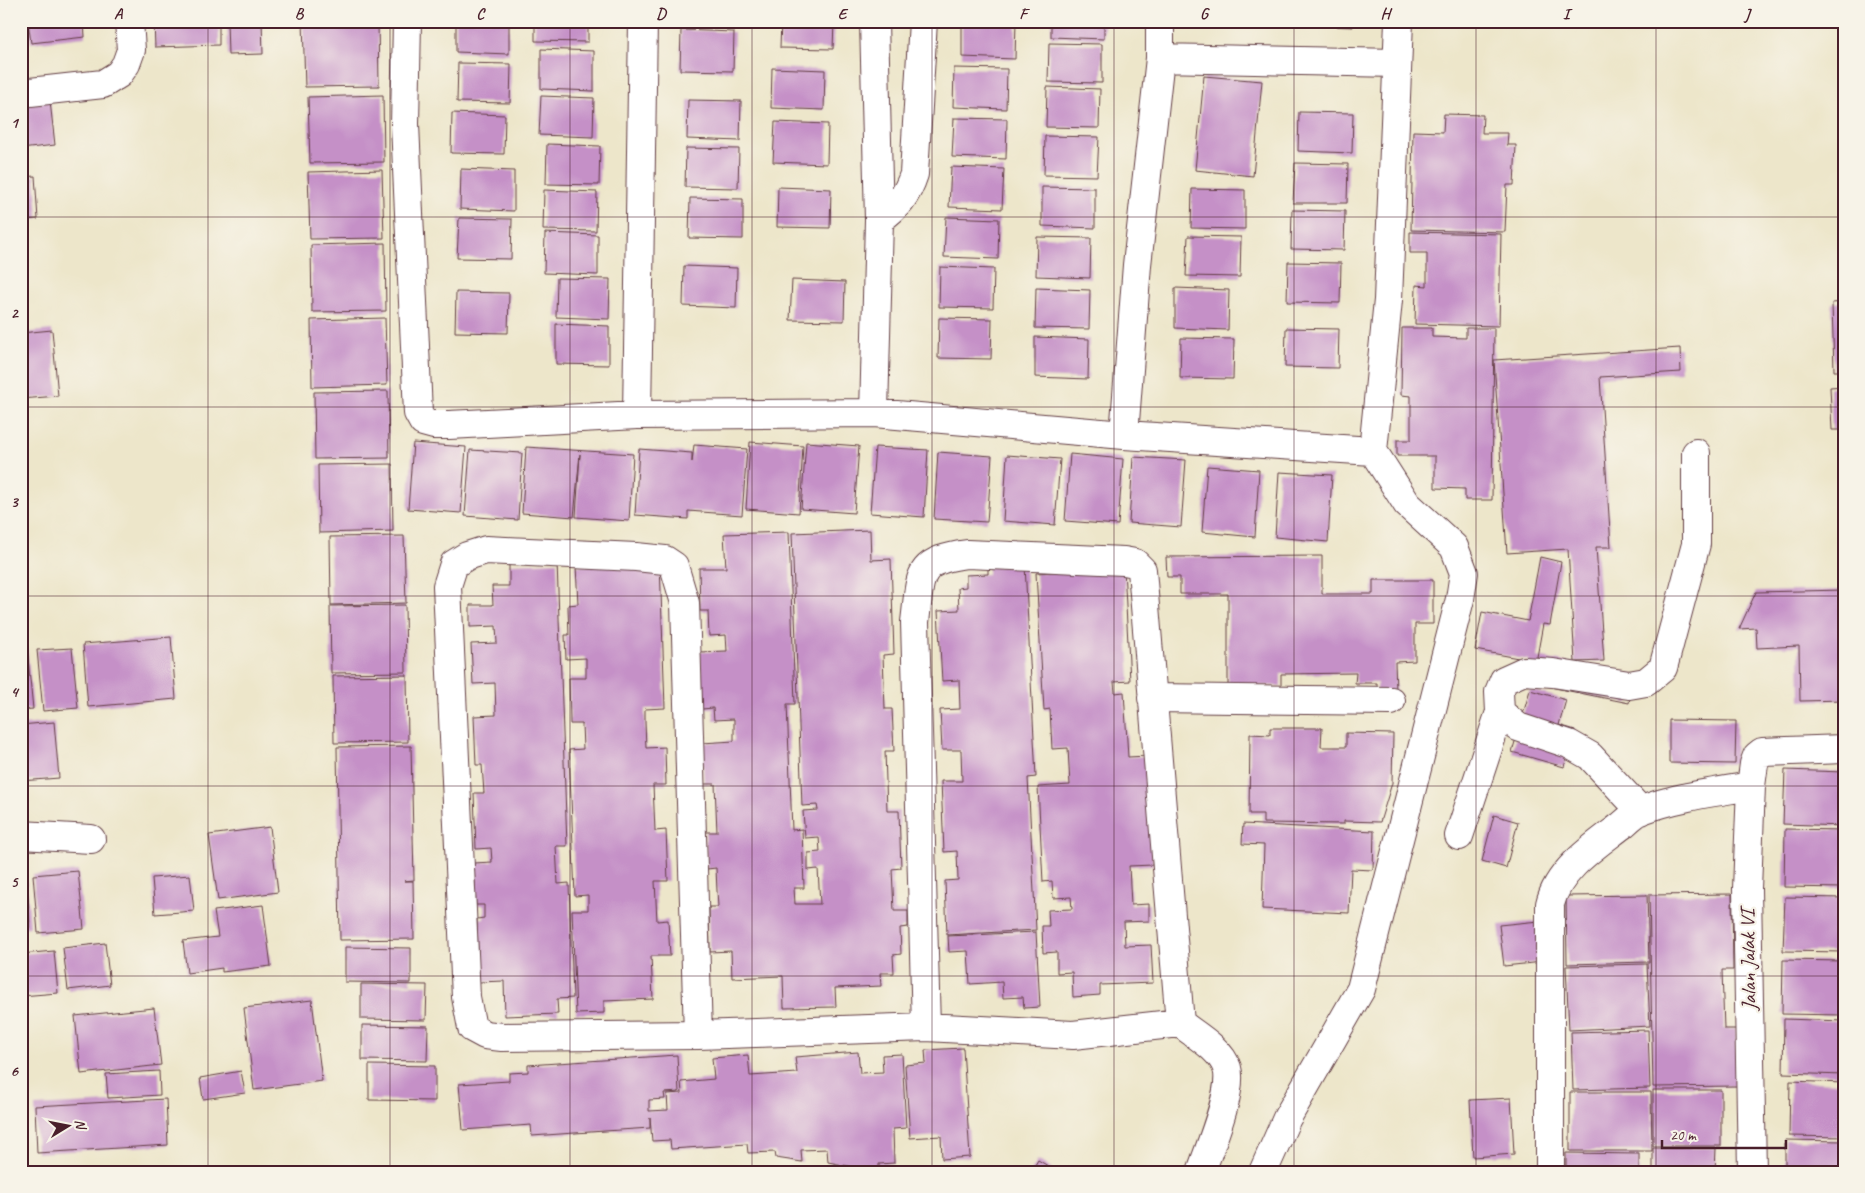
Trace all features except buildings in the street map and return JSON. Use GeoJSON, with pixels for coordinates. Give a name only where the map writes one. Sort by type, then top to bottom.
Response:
{"type":"FeatureCollection","features":[{"type":"Feature","properties":{"kind":"street"},"geometry":{"type":"LineString","coordinates":[[21,92],[103,84],[119,74],[126,64],[131,50],[129,21]]}},
{"type":"Feature","properties":{"kind":"street"},"geometry":{"type":"LineString","coordinates":[[407,21],[405,134],[418,413],[423,422],[434,425],[449,425],[637,415],[874,413],[1124,435],[1373,452]]}},
{"type":"Feature","properties":{"kind":"street"},"geometry":{"type":"LineString","coordinates":[[637,415],[643,21]]}},
{"type":"Feature","properties":{"kind":"street"},"geometry":{"type":"LineString","coordinates":[[874,21],[879,220],[874,413]]}},
{"type":"Feature","properties":{"kind":"street"},"geometry":{"type":"LineString","coordinates":[[879,220],[898,206],[909,191],[914,174],[923,21]]}},
{"type":"Feature","properties":{"kind":"street"},"geometry":{"type":"LineString","coordinates":[[1124,435],[1137,266],[1160,58],[1160,21]]}},
{"type":"Feature","properties":{"kind":"street"},"geometry":{"type":"LineString","coordinates":[[1263,1172],[1287,1118],[1361,989],[1460,599],[1464,573],[1454,547],[1407,504],[1373,452],[1388,300],[1399,21]]}},
{"type":"Feature","properties":{"kind":"street"},"geometry":{"type":"LineString","coordinates":[[1160,58],[1397,63]]}},
{"type":"Feature","properties":{"kind":"street"},"geometry":{"type":"LineString","coordinates":[[1458,836],[1500,712],[1499,692],[1504,680],[1524,671],[1552,673],[1629,685],[1646,682],[1663,668],[1696,544],[1696,453]]}},
{"type":"Feature","properties":{"kind":"street"},"geometry":{"type":"LineString","coordinates":[[698,1035],[685,603],[674,566],[665,560],[636,556],[486,550],[467,556],[454,564],[447,586],[466,997],[472,1028],[485,1035],[502,1037],[698,1035],[926,1027],[1073,1035],[1180,1024],[1215,1051],[1227,1068],[1228,1089],[1201,1172]]}},
{"type":"Feature","properties":{"kind":"street"},"geometry":{"type":"LineString","coordinates":[[926,1027],[915,622],[920,580],[929,564],[944,557],[967,554],[1135,564],[1142,570],[1145,580],[1152,698],[1180,1024]]}},
{"type":"Feature","properties":{"kind":"street"},"geometry":{"type":"LineString","coordinates":[[1152,698],[1391,701]]}},
{"type":"Feature","properties":{"kind":"street"},"geometry":{"type":"LineString","coordinates":[[1500,712],[1518,727],[1569,744],[1590,756],[1641,811]]}},
{"type":"Feature","properties":{"kind":"street","name":"Jalan Jalak VI"},"geometry":{"type":"LineString","coordinates":[[1752,1172],[1747,889],[1751,786],[1754,764],[1757,756],[1762,752],[1844,749]]}},
{"type":"Feature","properties":{"kind":"street"},"geometry":{"type":"LineString","coordinates":[[1550,1172],[1550,904],[1553,892],[1589,851],[1641,811],[1703,794],[1751,786]]}},
{"type":"Feature","properties":{"kind":"street"},"geometry":{"type":"LineString","coordinates":[[21,835],[91,839]]}}]}
